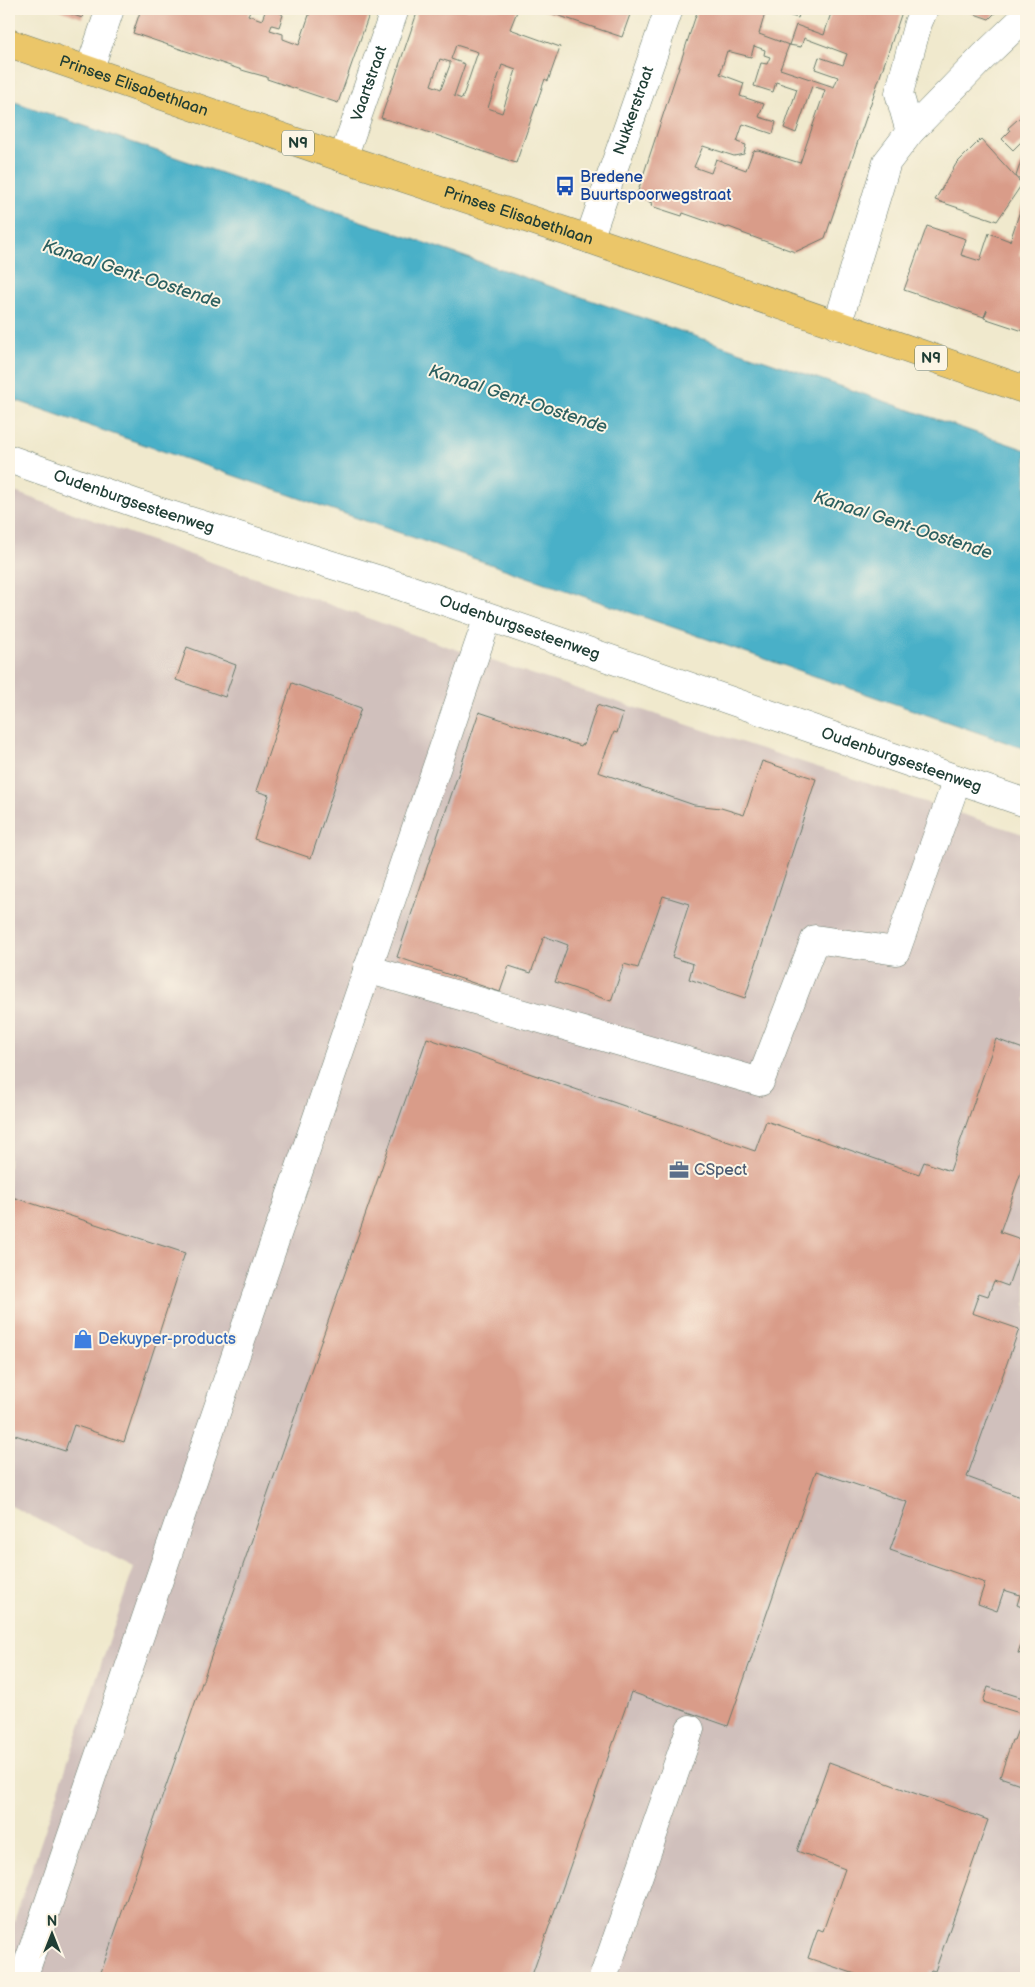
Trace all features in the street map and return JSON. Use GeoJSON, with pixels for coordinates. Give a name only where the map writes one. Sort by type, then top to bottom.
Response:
{"type":"FeatureCollection","features":[{"type":"Feature","properties":{"kind":"main road","name":"Prinses Elisabethlaan"},"geometry":{"type":"LineString","coordinates":[[9,43],[343,158],[589,239],[1026,390]]}},
{"type":"Feature","properties":{"kind":"street"},"geometry":{"type":"LineString","coordinates":[[89,71],[110,9]]}},
{"type":"Feature","properties":{"kind":"street","name":"Vaartstraat"},"geometry":{"type":"LineString","coordinates":[[343,158],[395,9]]}},
{"type":"Feature","properties":{"kind":"street","name":"Nukkerstraat"},"geometry":{"type":"LineString","coordinates":[[589,239],[669,9]]}},
{"type":"Feature","properties":{"kind":"street"},"geometry":{"type":"LineString","coordinates":[[910,132],[899,94],[918,23],[924,9]]}},
{"type":"Feature","properties":{"kind":"street"},"geometry":{"type":"LineString","coordinates":[[837,326],[887,162],[910,132],[1026,16]]}},
{"type":"Feature","properties":{"kind":"street","name":"Oudenburgsesteenweg"},"geometry":{"type":"LineString","coordinates":[[9,459],[155,510],[403,588],[1026,803]]}},
{"type":"Feature","properties":{"kind":"street"},"geometry":{"type":"LineString","coordinates":[[23,1978],[488,617]]}},
{"type":"Feature","properties":{"kind":"street"},"geometry":{"type":"LineString","coordinates":[[367,969],[760,1082],[815,939],[896,951],[956,779]]}},
{"type":"Feature","properties":{"kind":"street"},"geometry":{"type":"LineString","coordinates":[[603,1978],[690,1729]]}},
{"type":"Feature","properties":{"kind":"shaded area"},"geometry":{"type":"Polygon","coordinates":[[[9,490],[446,646],[1026,835],[1026,1978],[9,1978],[9,1936],[134,1567],[9,1505],[9,490]]]}},
{"type":"Feature","properties":{"kind":"water","name":"Kanaal Gent-Oostende"},"geometry":{"type":"Polygon","coordinates":[[[9,100],[1026,450],[1026,749],[9,398],[9,100]]]}},
{"type":"Feature","properties":{"kind":"building"},"geometry":{"type":"Polygon","coordinates":[[[57,9],[85,9],[82,18],[57,9]]]}},
{"type":"Feature","properties":{"kind":"building"},"geometry":{"type":"Polygon","coordinates":[[[141,9],[251,9],[248,15],[262,20],[266,9],[281,9],[280,13],[283,15],[279,27],[272,25],[270,30],[283,34],[283,39],[299,45],[311,9],[371,9],[338,103],[267,79],[267,77],[133,33],[141,9]]]}},
{"type":"Feature","properties":{"kind":"building"},"geometry":{"type":"Polygon","coordinates":[[[518,9],[510,29],[560,47],[548,81],[545,79],[516,163],[413,127],[381,118],[418,10],[518,9]],[[456,45],[451,59],[465,64],[454,96],[462,99],[478,52],[456,45]],[[440,59],[431,85],[441,89],[450,62],[440,59]],[[502,65],[488,108],[502,113],[516,70],[502,65]]]}},
{"type":"Feature","properties":{"kind":"building"},"geometry":{"type":"Polygon","coordinates":[[[539,9],[632,9],[622,37],[539,9]]]}},
{"type":"Feature","properties":{"kind":"building"},"geometry":{"type":"Polygon","coordinates":[[[698,9],[766,10],[759,34],[789,45],[796,25],[824,35],[831,13],[820,9],[903,9],[825,238],[795,252],[729,227],[726,228],[683,213],[682,216],[651,206],[652,203],[636,197],[698,9]],[[804,38],[801,47],[789,45],[780,69],[834,87],[838,77],[815,69],[819,57],[843,65],[847,54],[804,38]],[[754,46],[751,57],[727,51],[720,74],[744,83],[740,96],[764,104],[759,117],[776,122],[773,134],[743,124],[737,142],[746,145],[744,154],[734,156],[703,146],[694,167],[711,173],[716,159],[746,170],[753,151],[758,150],[800,163],[825,90],[812,86],[796,133],[784,128],[797,89],[776,82],[773,92],[754,86],[761,63],[767,64],[770,57],[764,55],[765,50],[754,46]]]}},
{"type":"Feature","properties":{"kind":"building"},"geometry":{"type":"Polygon","coordinates":[[[783,9],[801,9],[798,18],[781,13],[783,9]]]}},
{"type":"Feature","properties":{"kind":"building"},"geometry":{"type":"Polygon","coordinates":[[[960,9],[999,9],[989,19],[960,9]]]}},
{"type":"Feature","properties":{"kind":"building"},"geometry":{"type":"Polygon","coordinates":[[[1026,112],[1026,147],[1021,142],[1013,150],[1002,139],[1010,131],[1008,128],[1026,112]]]}},
{"type":"Feature","properties":{"kind":"building"},"geometry":{"type":"Polygon","coordinates":[[[981,139],[1022,184],[997,221],[935,200],[956,164],[981,139]]]}},
{"type":"Feature","properties":{"kind":"building"},"geometry":{"type":"Polygon","coordinates":[[[1026,147],[1026,187],[1016,176],[1026,147]]]}},
{"type":"Feature","properties":{"kind":"building"},"geometry":{"type":"Polygon","coordinates":[[[1026,193],[1026,235],[1019,255],[1026,257],[1026,332],[984,318],[987,310],[984,317],[904,290],[927,226],[966,239],[961,255],[980,261],[989,233],[1010,241],[1026,193]]]}},
{"type":"Feature","properties":{"kind":"building"},"geometry":{"type":"Polygon","coordinates":[[[187,647],[236,665],[225,697],[176,680],[187,647]]]}},
{"type":"Feature","properties":{"kind":"building"},"geometry":{"type":"Polygon","coordinates":[[[292,683],[361,708],[311,858],[254,839],[269,795],[256,791],[292,683]]]}},
{"type":"Feature","properties":{"kind":"building"},"geometry":{"type":"Polygon","coordinates":[[[597,705],[623,714],[617,733],[614,732],[598,772],[694,805],[721,808],[744,815],[762,761],[816,779],[745,998],[689,979],[693,964],[672,957],[689,904],[663,896],[638,968],[624,964],[611,1001],[555,982],[568,945],[544,936],[531,973],[509,966],[500,992],[397,957],[479,712],[581,746],[582,744],[584,745],[597,705]]]}},
{"type":"Feature","properties":{"kind":"building"},"geometry":{"type":"Polygon","coordinates":[[[427,1038],[755,1151],[766,1121],[919,1174],[924,1162],[950,1171],[996,1039],[1026,1050],[1026,1158],[1000,1232],[1024,1240],[1008,1286],[994,1281],[988,1296],[979,1293],[972,1313],[1019,1329],[967,1477],[1026,1499],[1026,1609],[1017,1605],[1020,1595],[1004,1590],[997,1611],[978,1604],[985,1583],[890,1550],[907,1502],[816,1471],[728,1726],[631,1692],[531,1978],[99,1978],[427,1038]]]}},
{"type":"Feature","properties":{"kind":"building","name":"Dekuyper-products"},"geometry":{"type":"Polygon","coordinates":[[[9,1196],[185,1253],[124,1442],[74,1425],[65,1451],[9,1433],[9,1196]]]}},
{"type":"Feature","properties":{"kind":"building"},"geometry":{"type":"Polygon","coordinates":[[[1023,1638],[1026,1639],[1026,1656],[1018,1653],[1023,1638]]]}},
{"type":"Feature","properties":{"kind":"building"},"geometry":{"type":"Polygon","coordinates":[[[988,1687],[1026,1699],[1023,1714],[983,1702],[988,1687]]]}},
{"type":"Feature","properties":{"kind":"building"},"geometry":{"type":"Polygon","coordinates":[[[1020,1724],[1026,1726],[1026,1786],[1000,1777],[1012,1740],[1014,1740],[1020,1724]]]}},
{"type":"Feature","properties":{"kind":"building"},"geometry":{"type":"Polygon","coordinates":[[[829,1762],[988,1820],[935,1971],[931,1970],[928,1978],[867,1978],[808,1958],[818,1929],[823,1931],[845,1869],[797,1851],[829,1762]]]}},
{"type":"Feature","properties":{"kind":"place","name":"Bredene Buurtspoorwegstraat"},"geometry":{"type":"Point","coordinates":[565,186]}},
{"type":"Feature","properties":{"kind":"place","name":"CSpect"},"geometry":{"type":"Point","coordinates":[679,1170]}},
{"type":"Feature","properties":{"kind":"place","name":"Dekuyper-products"},"geometry":{"type":"Point","coordinates":[83,1339]}}]}
